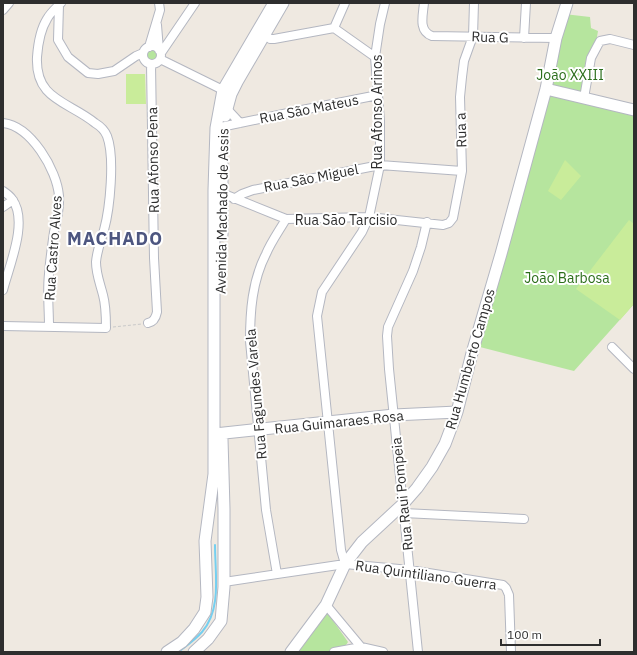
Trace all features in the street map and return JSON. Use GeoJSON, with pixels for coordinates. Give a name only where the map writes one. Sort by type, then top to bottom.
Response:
{"type":"FeatureCollection","features":[{"type":"Feature","properties":{"kind":"street"},"geometry":{"type":"LineString","coordinates":[[3,10],[9,3]]}},
{"type":"Feature","properties":{"kind":"street"},"geometry":{"type":"LineString","coordinates":[[159,3],[160,10],[157,22],[160,54]]}},
{"type":"Feature","properties":{"kind":"street"},"geometry":{"type":"LineString","coordinates":[[147,56],[157,63],[160,54],[195,3]]}},
{"type":"Feature","properties":{"kind":"street","name":"Avenida Machado de Assis"},"geometry":{"type":"LineString","coordinates":[[167,652],[182,642],[194,629],[205,612],[207,597],[206,540],[218,434],[220,314],[218,192],[219,128],[227,92],[262,31],[274,3]]}},
{"type":"Feature","properties":{"kind":"street","name":"Avenida Machado de Assis"},"geometry":{"type":"LineString","coordinates":[[262,31],[283,3]]}},
{"type":"Feature","properties":{"kind":"street"},"geometry":{"type":"LineString","coordinates":[[334,28],[345,3]]}},
{"type":"Feature","properties":{"kind":"street","name":"Rua Afonso Arinos"},"geometry":{"type":"LineString","coordinates":[[345,564],[341,550],[316,316],[322,292],[362,232],[369,217],[380,165],[378,95],[375,57],[380,24],[386,3]]}},
{"type":"Feature","properties":{"kind":"street","name":"Rua G"},"geometry":{"type":"LineString","coordinates":[[424,3],[422,27],[425,32],[432,36],[556,38]]}},
{"type":"Feature","properties":{"kind":"street","name":"Rua a"},"geometry":{"type":"LineString","coordinates":[[449,223],[454,218],[462,171],[460,97],[464,61],[473,36],[474,3]]}},
{"type":"Feature","properties":{"kind":"street"},"geometry":{"type":"LineString","coordinates":[[524,38],[526,3]]}},
{"type":"Feature","properties":{"kind":"street","name":"Rua Humberto Campos"},"geometry":{"type":"LineString","coordinates":[[291,652],[326,606],[345,564],[362,542],[403,509],[432,467],[444,444],[457,412],[472,353],[501,254],[546,89],[556,38],[567,3]]}},
{"type":"Feature","properties":{"kind":"street"},"geometry":{"type":"LineString","coordinates":[[60,4],[58,40],[68,57],[88,73],[98,74],[114,71],[128,62],[147,56],[154,47],[160,54],[227,92]]}},
{"type":"Feature","properties":{"kind":"street"},"geometry":{"type":"LineString","coordinates":[[3,326],[106,328],[106,314],[103,294],[98,278],[96,260],[98,247],[104,229],[110,191],[111,166],[107,136],[101,127],[52,96],[44,88],[37,70],[40,34],[48,18],[60,4]]}},
{"type":"Feature","properties":{"kind":"street"},"geometry":{"type":"LineString","coordinates":[[48,18],[58,19]]}},
{"type":"Feature","properties":{"kind":"street","name":"Rua Afonso Pena"},"geometry":{"type":"LineString","coordinates":[[148,323],[154,320],[157,312],[147,56],[151,35],[157,22]]}},
{"type":"Feature","properties":{"kind":"street"},"geometry":{"type":"LineString","coordinates":[[262,31],[270,39],[274,40],[334,28],[375,57]]}},
{"type":"Feature","properties":{"kind":"street"},"geometry":{"type":"LineString","coordinates":[[584,98],[591,58],[600,41],[610,39],[634,45]]}},
{"type":"Feature","properties":{"kind":"street"},"geometry":{"type":"LineString","coordinates":[[546,89],[634,110]]}},
{"type":"Feature","properties":{"kind":"street","name":"Avenida Machado de Assis"},"geometry":{"type":"LineString","coordinates":[[219,128],[227,109],[227,92]]}},
{"type":"Feature","properties":{"kind":"street","name":"Rua São Mateus"},"geometry":{"type":"LineString","coordinates":[[219,128],[378,95]]}},
{"type":"Feature","properties":{"kind":"street"},"geometry":{"type":"LineString","coordinates":[[227,109],[240,123]]}},
{"type":"Feature","properties":{"kind":"street","name":"Rua Castro Alves"},"geometry":{"type":"LineString","coordinates":[[3,123],[21,130],[34,142],[44,155],[53,173],[59,195],[58,216],[49,276],[50,326]]}},
{"type":"Feature","properties":{"kind":"street","name":"Rua São Miguel"},"geometry":{"type":"LineString","coordinates":[[234,199],[242,194],[254,190],[380,165],[462,171]]}},
{"type":"Feature","properties":{"kind":"street"},"geometry":{"type":"LineString","coordinates":[[3,191],[13,200],[19,216],[19,231],[3,290]]}},
{"type":"Feature","properties":{"kind":"street","name":"Rua São Tarcisio"},"geometry":{"type":"LineString","coordinates":[[218,192],[286,220],[369,217],[427,222],[443,225],[449,223]]}},
{"type":"Feature","properties":{"kind":"street"},"geometry":{"type":"LineString","coordinates":[[3,207],[13,200]]}},
{"type":"Feature","properties":{"kind":"street","name":"Rua Fagundes Varela"},"geometry":{"type":"LineString","coordinates":[[277,574],[266,510],[250,341],[250,312],[258,273],[266,254],[286,220]]}},
{"type":"Feature","properties":{"kind":"street","name":"Rua Raui Pompeia"},"geometry":{"type":"LineString","coordinates":[[418,652],[387,336],[388,327],[421,247],[427,222]]}},
{"type":"Feature","properties":{"kind":"street"},"geometry":{"type":"LineString","coordinates":[[612,347],[634,369]]}},
{"type":"Feature","properties":{"kind":"street","name":"Rua Guimaraes Rosa"},"geometry":{"type":"LineString","coordinates":[[218,434],[258,431],[394,415],[457,412]]}},
{"type":"Feature","properties":{"kind":"street","name":"Avenida Machado de Assis"},"geometry":{"type":"LineString","coordinates":[[194,652],[208,639],[221,621],[224,582],[224,510],[218,434]]}},
{"type":"Feature","properties":{"kind":"street"},"geometry":{"type":"LineString","coordinates":[[403,509],[524,519]]}},
{"type":"Feature","properties":{"kind":"street"},"geometry":{"type":"LineString","coordinates":[[224,582],[345,564]]}},
{"type":"Feature","properties":{"kind":"street","name":"Rua Quintiliano Guerra"},"geometry":{"type":"LineString","coordinates":[[345,564],[410,570],[503,585],[506,588],[509,602],[511,652]]}},
{"type":"Feature","properties":{"kind":"street"},"geometry":{"type":"LineString","coordinates":[[326,606],[361,647]]}},
{"type":"Feature","properties":{"kind":"street"},"geometry":{"type":"LineString","coordinates":[[334,652],[361,647],[383,652]]}},
{"type":"Feature","properties":{"kind":"path"},"geometry":{"type":"LineString","coordinates":[[106,328],[148,323]]}},
{"type":"Feature","properties":{"kind":"green space","name":"João Barbosa"},"geometry":{"type":"Polygon","coordinates":[[[564,14],[590,17],[591,28],[598,31],[586,100],[634,113],[634,304],[574,371],[480,347],[564,14]]]}},
{"type":"Feature","properties":{"kind":"green space"},"geometry":{"type":"Polygon","coordinates":[[[152,48],[157,50],[159,55],[157,60],[152,62],[147,60],[145,55],[147,50],[152,48]]]}},
{"type":"Feature","properties":{"kind":"green space"},"geometry":{"type":"Polygon","coordinates":[[[126,74],[145,74],[146,104],[126,104],[126,74]]]}},
{"type":"Feature","properties":{"kind":"green space"},"geometry":{"type":"Polygon","coordinates":[[[565,160],[581,176],[561,200],[548,191],[565,160]]]}},
{"type":"Feature","properties":{"kind":"green space"},"geometry":{"type":"Polygon","coordinates":[[[629,220],[634,224],[634,304],[620,320],[576,289],[629,220]]]}},
{"type":"Feature","properties":{"kind":"green space"},"geometry":{"type":"Polygon","coordinates":[[[327,612],[348,642],[344,648],[330,652],[293,652],[327,612]]]}},
{"type":"Feature","properties":{"kind":"waterway"},"geometry":{"type":"LineString","coordinates":[[178,652],[202,632],[212,613],[216,591],[215,545]]}},
{"type":"Feature","properties":{"kind":"district","name":"MACHADO"},"geometry":{"type":"Point","coordinates":[115,238]}},
{"type":"Feature","properties":{"kind":"park label","name":"João XXIII"},"geometry":{"type":"Point","coordinates":[570,75]}}]}
